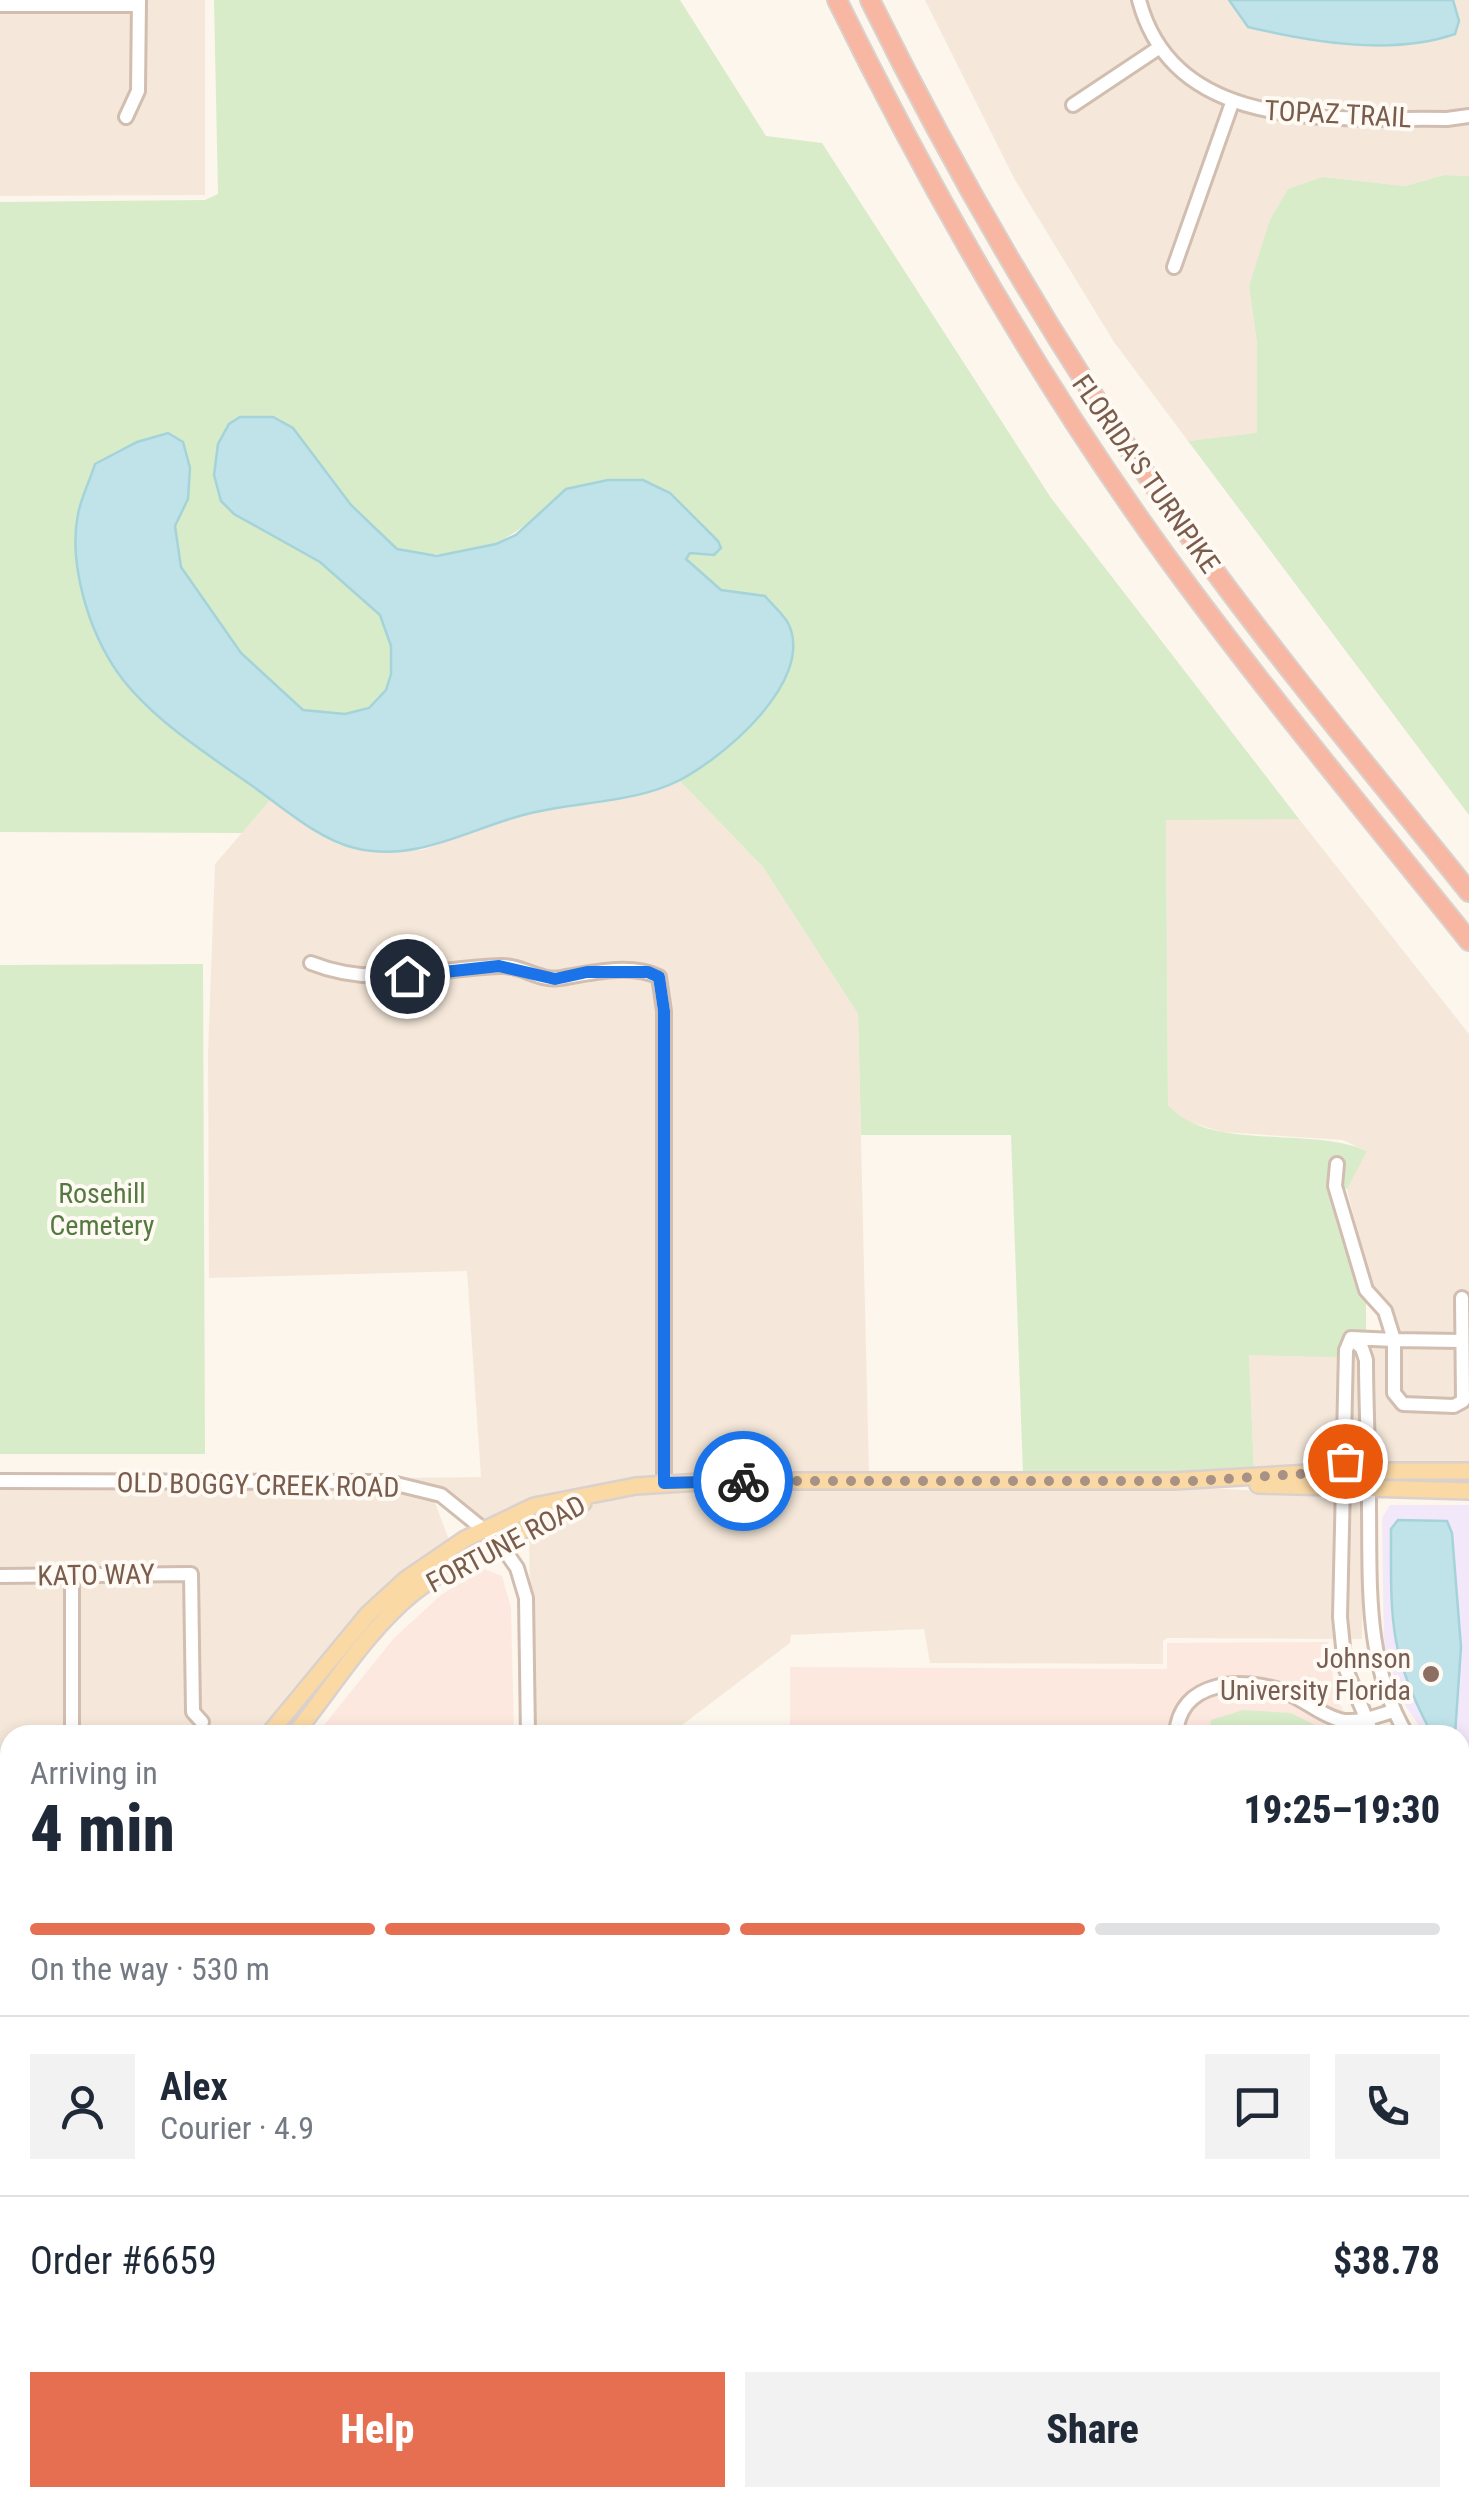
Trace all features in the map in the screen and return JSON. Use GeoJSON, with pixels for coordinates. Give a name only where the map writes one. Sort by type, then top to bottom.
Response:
{"type":"FeatureCollection","features":[{"type":"Feature","properties":{"kind":"highway","name":"FLORIDA'S TURNPIKE"},"geometry":{"type":"LineString","coordinates":[[837,0],[972,256],[1093,448],[1235,648],[1469,941]]}},
{"type":"Feature","properties":{"kind":"highway","name":"FLORIDA'S TURNPIKE"},"geometry":{"type":"LineString","coordinates":[[870,0],[1008,257],[1128,447],[1259,629],[1469,892]]}},
{"type":"Feature","properties":{"kind":"main road","name":"FORTUNE ROAD"},"geometry":{"type":"LineString","coordinates":[[276,1725],[368,1614],[416,1572],[484,1529],[534,1506],[664,1483],[1194,1481],[1345,1471],[1469,1471]]}},
{"type":"Feature","properties":{"kind":"main road","name":"FORTUNE ROAD"},"geometry":{"type":"LineString","coordinates":[[1194,1481],[1369,1491],[1469,1491]]}},
{"type":"Feature","properties":{"kind":"main road","name":"FORTUNE ROAD"},"geometry":{"type":"LineString","coordinates":[[302,1725],[380,1626],[412,1594],[499,1542],[605,1493]]}},
{"type":"Feature","properties":{"kind":"street","name":"TOPAZ TRAIL"},"geometry":{"type":"LineString","coordinates":[[1139,0],[1160,47],[1195,80],[1232,103],[1290,115],[1448,119],[1469,116]]}},
{"type":"Feature","properties":{"kind":"street"},"geometry":{"type":"LineString","coordinates":[[0,5],[138,2],[138,91],[126,117]]}},
{"type":"Feature","properties":{"kind":"street"},"geometry":{"type":"LineString","coordinates":[[1074,105],[1160,47]]}},
{"type":"Feature","properties":{"kind":"street"},"geometry":{"type":"LineString","coordinates":[[1174,267],[1232,103]]}},
{"type":"Feature","properties":{"kind":"street"},"geometry":{"type":"LineString","coordinates":[[312,963],[339,974],[373,978],[499,966],[555,979],[587,972],[648,972],[659,977],[664,1011],[664,1483]]}},
{"type":"Feature","properties":{"kind":"street"},"geometry":{"type":"LineString","coordinates":[[1337,1164],[1336,1186],[1366,1290],[1385,1311],[1394,1340],[1394,1394],[1403,1404],[1454,1406],[1463,1401],[1462,1298]]}},
{"type":"Feature","properties":{"kind":"street"},"geometry":{"type":"LineString","coordinates":[[1351,1338],[1462,1341]]}},
{"type":"Feature","properties":{"kind":"street"},"geometry":{"type":"LineString","coordinates":[[1351,1338],[1362,1348],[1366,1360],[1376,1665],[1401,1725]]}},
{"type":"Feature","properties":{"kind":"street"},"geometry":{"type":"LineString","coordinates":[[1351,1338],[1346,1350],[1341,1634],[1345,1666],[1368,1725]]}},
{"type":"Feature","properties":{"kind":"street","name":"OLD BOGGY CREEK ROAD"},"geometry":{"type":"LineString","coordinates":[[0,1481],[388,1482],[441,1495],[499,1542]]}},
{"type":"Feature","properties":{"kind":"street"},"geometry":{"type":"LineString","coordinates":[[499,1542],[518,1568],[526,1598],[528,1725]]}},
{"type":"Feature","properties":{"kind":"street","name":"KATO WAY"},"geometry":{"type":"LineString","coordinates":[[0,1576],[191,1574],[193,1712],[202,1722]]}},
{"type":"Feature","properties":{"kind":"street"},"geometry":{"type":"LineString","coordinates":[[72,1576],[72,1725]]}},
{"type":"Feature","properties":{"kind":"street"},"geometry":{"type":"LineString","coordinates":[[1178,1725],[1181,1709],[1196,1694],[1218,1684],[1285,1692],[1340,1720],[1365,1720],[1393,1711]]}},
{"type":"Feature","properties":{"kind":"shaded area"},"geometry":{"type":"Polygon","coordinates":[[[0,0],[205,0],[205,195],[0,196],[0,0]]]}},
{"type":"Feature","properties":{"kind":"shaded area"},"geometry":{"type":"Polygon","coordinates":[[[925,0],[1134,0],[1152,45],[1066,104],[1072,113],[1159,55],[1191,85],[1225,106],[1167,270],[1176,275],[1235,110],[1290,121],[1448,125],[1469,122],[1469,176],[1444,175],[1405,186],[1323,177],[1249,286],[1257,343],[1258,434],[1188,441],[1114,342],[1015,180],[925,0]]]}},
{"type":"Feature","properties":{"kind":"shaded area"},"geometry":{"type":"Polygon","coordinates":[[[1145,0],[1229,0],[1249,27],[1379,44],[1459,21],[1453,0],[1469,0],[1469,109],[1447,113],[1290,109],[1234,97],[1198,75],[1164,43],[1145,0]]]}},
{"type":"Feature","properties":{"kind":"shaded area"},"geometry":{"type":"Polygon","coordinates":[[[679,780],[763,867],[858,1014],[869,1475],[533,1500],[485,1522],[398,1478],[481,1477],[467,1271],[209,1278],[208,1054],[215,864],[271,799],[354,848],[422,850],[523,815],[679,780]]]}},
{"type":"Feature","properties":{"kind":"shaded area"},"geometry":{"type":"Polygon","coordinates":[[[1166,819],[1299,819],[1469,1034],[1469,1465],[1254,1471],[1249,1354],[1365,1358],[1366,1344],[1388,1346],[1389,1393],[1394,1405],[1403,1410],[1454,1412],[1468,1401],[1467,1293],[1457,1292],[1457,1335],[1398,1334],[1371,1287],[1347,1189],[1366,1151],[1343,1140],[1222,1132],[1180,1119],[1168,1105],[1166,819]]]}},
{"type":"Feature","properties":{"kind":"shaded area"},"geometry":{"type":"Polygon","coordinates":[[[1399,1346],[1457,1347],[1457,1397],[1405,1398],[1400,1392],[1399,1346]]]}},
{"type":"Feature","properties":{"kind":"shaded area"},"geometry":{"type":"Polygon","coordinates":[[[716,1487],[1194,1487],[1336,1496],[1336,1639],[1167,1638],[1163,1641],[1163,1664],[930,1663],[924,1629],[791,1635],[790,1643],[682,1725],[532,1725],[529,1535],[606,1499],[716,1487]]]}},
{"type":"Feature","properties":{"kind":"shaded area"},"geometry":{"type":"Polygon","coordinates":[[[0,1488],[405,1489],[434,1500],[449,1540],[354,1618],[272,1725],[0,1725],[0,1488]]]}},
{"type":"Feature","properties":{"kind":"shaded area"},"geometry":{"type":"Polygon","coordinates":[[[1347,1497],[1364,1497],[1362,1639],[1347,1639],[1347,1497]]]}},
{"type":"Feature","properties":{"kind":"shaded area","name":"Johnson University Florida"},"geometry":{"type":"Polygon","coordinates":[[[1390,1505],[1469,1505],[1469,1725],[1418,1725],[1402,1700],[1384,1647],[1382,1518],[1390,1505]]]}},
{"type":"Feature","properties":{"kind":"shaded area"},"geometry":{"type":"Polygon","coordinates":[[[484,1569],[502,1576],[511,1608],[514,1725],[324,1725],[394,1638],[441,1595],[484,1569]]]}},
{"type":"Feature","properties":{"kind":"shaded area"},"geometry":{"type":"Polygon","coordinates":[[[1328,1642],[1336,1699],[1353,1725],[790,1725],[790,1667],[1167,1669],[1167,1643],[1328,1642]]]}},
{"type":"Feature","properties":{"kind":"green space"},"geometry":{"type":"Polygon","coordinates":[[[214,0],[680,0],[766,136],[822,143],[1051,498],[1299,819],[1166,820],[1168,1105],[1186,1120],[1209,1129],[1317,1140],[1367,1151],[1347,1189],[1341,1186],[1343,1159],[1332,1158],[1330,1188],[1359,1291],[1366,1299],[1366,1332],[1346,1332],[1346,1344],[1366,1344],[1366,1358],[1249,1355],[1254,1471],[1023,1474],[1011,1135],[861,1135],[858,1014],[763,867],[679,780],[747,728],[771,697],[793,656],[765,596],[721,590],[685,559],[690,553],[707,552],[566,489],[520,529],[485,547],[446,555],[405,551],[379,534],[351,506],[293,428],[218,444],[214,475],[221,501],[234,514],[320,562],[380,615],[391,646],[391,674],[386,690],[369,707],[345,714],[303,710],[241,653],[182,567],[175,525],[188,499],[190,468],[118,673],[158,713],[271,799],[242,833],[0,832],[0,202],[205,200],[218,194],[214,0]]]}},
{"type":"Feature","properties":{"kind":"green space"},"geometry":{"type":"Polygon","coordinates":[[[1444,175],[1469,176],[1469,815],[1188,441],[1257,433],[1257,343],[1249,286],[1270,220],[1288,189],[1323,177],[1405,186],[1444,175]]]}},
{"type":"Feature","properties":{"kind":"green space","name":"Rosehill Cemetery"},"geometry":{"type":"Polygon","coordinates":[[[203,964],[205,1454],[0,1454],[0,965],[203,964]]]}},
{"type":"Feature","properties":{"kind":"green space"},"geometry":{"type":"Polygon","coordinates":[[[1243,1710],[1291,1713],[1315,1725],[1210,1725],[1211,1720],[1243,1710]]]}},
{"type":"Feature","properties":{"kind":"water"},"geometry":{"type":"Polygon","coordinates":[[[1229,0],[1453,0],[1459,21],[1455,34],[1431,41],[1352,44],[1248,27],[1229,0]]]}},
{"type":"Feature","properties":{"kind":"water"},"geometry":{"type":"Polygon","coordinates":[[[240,417],[273,417],[293,428],[351,505],[397,549],[437,556],[496,544],[516,535],[566,489],[608,480],[643,480],[670,493],[718,541],[721,548],[714,555],[690,553],[686,559],[721,590],[765,596],[785,618],[793,647],[789,670],[760,716],[739,737],[697,770],[660,788],[542,810],[420,848],[377,852],[341,844],[301,821],[146,705],[108,656],[83,597],[76,534],[81,502],[95,464],[137,442],[168,433],[183,442],[190,468],[188,499],[175,526],[181,567],[241,653],[303,710],[345,714],[369,708],[386,690],[391,674],[391,646],[380,615],[320,562],[234,514],[221,501],[214,475],[218,444],[229,424],[240,417]]]}},
{"type":"Feature","properties":{"kind":"water","name":"Johnson University Florida"},"geometry":{"type":"Polygon","coordinates":[[[1398,1520],[1447,1521],[1452,1533],[1461,1647],[1456,1725],[1428,1725],[1407,1680],[1392,1612],[1391,1529],[1398,1520]]]}},
{"type":"Feature","properties":{"kind":"way so far"},"geometry":{"type":"LineString","coordinates":[[743,1481],[1194,1481],[1345,1471],[1345,1461]]}},
{"type":"Feature","properties":{"kind":"place","name":"Johnson University Florida"},"geometry":{"type":"Point","coordinates":[1431,1674]}},
{"type":"Feature","properties":{"kind":"route"},"geometry":{"type":"LineString","coordinates":[[407,976],[499,966],[518,967],[555,979],[587,972],[648,972],[659,977],[664,1011],[664,1483],[743,1481]]}}]}
